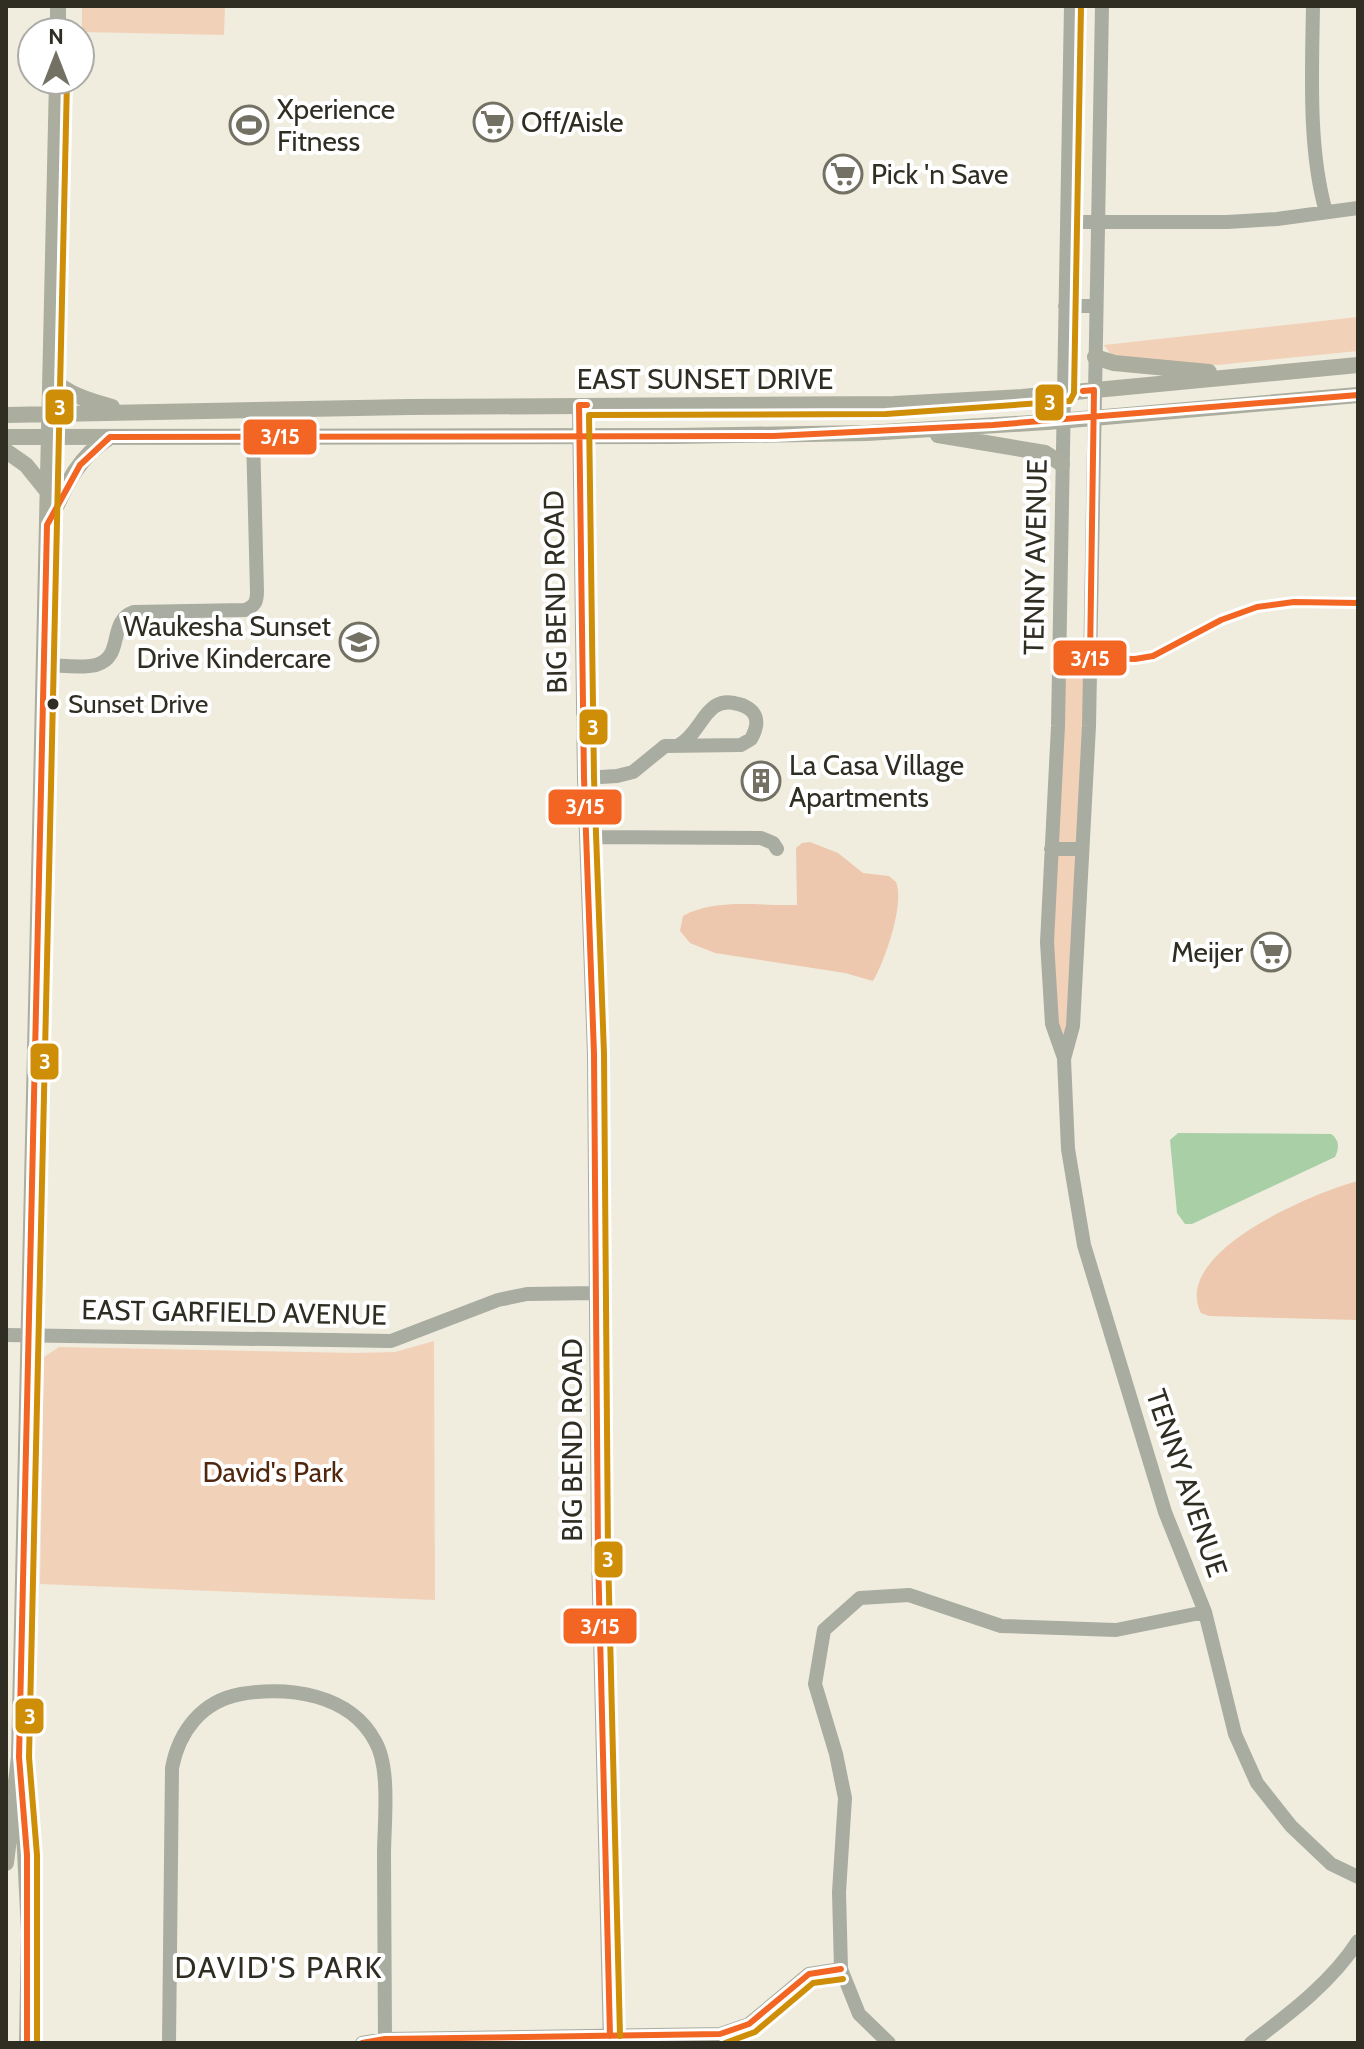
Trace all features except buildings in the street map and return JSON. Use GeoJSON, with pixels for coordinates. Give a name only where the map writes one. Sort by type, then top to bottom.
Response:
{"type":"FeatureCollection","features":[{"type":"Feature","properties":{"kind":"main road"},"geometry":{"type":"LineString","coordinates":[[27,2043],[28,1886],[19,1757],[57,96]]}},
{"type":"Feature","properties":{"kind":"main road"},"geometry":{"type":"LineString","coordinates":[[1095,357],[1114,363],[1196,369],[1231,376]]}},
{"type":"Feature","properties":{"kind":"main road","name":"EAST SUNSET DRIVE"},"geometry":{"type":"LineString","coordinates":[[6,415],[579,405],[894,404],[1064,393],[1358,365]]}},
{"type":"Feature","properties":{"kind":"main road"},"geometry":{"type":"LineString","coordinates":[[52,379],[61,388],[90,402],[129,412]]}},
{"type":"Feature","properties":{"kind":"main road","name":"EAST SUNSET DRIVE"},"geometry":{"type":"LineString","coordinates":[[6,437],[774,436],[921,431],[1093,419],[1358,395]]}},
{"type":"Feature","properties":{"kind":"main road"},"geometry":{"type":"LineString","coordinates":[[921,431],[962,441],[1045,453],[1062,464]]}},
{"type":"Feature","properties":{"kind":"main road"},"geometry":{"type":"LineString","coordinates":[[47,525],[86,455],[110,437]]}},
{"type":"Feature","properties":{"kind":"main road"},"geometry":{"type":"LineString","coordinates":[[6,451],[26,465],[47,491]]}},
{"type":"Feature","properties":{"kind":"main road"},"geometry":{"type":"LineString","coordinates":[[6,1863],[19,1757]]}},
{"type":"Feature","properties":{"kind":"street","name":"TENNY AVENUE"},"geometry":{"type":"LineString","coordinates":[[1071,6],[1060,658],[1048,984],[1052,1024],[1064,1059],[1068,1149],[1076,1210],[1086,1255],[1165,1512],[1205,1612],[1235,1734],[1257,1783],[1291,1826],[1331,1864],[1358,1877]]}},
{"type":"Feature","properties":{"kind":"street","name":"TENNY AVENUE"},"geometry":{"type":"LineString","coordinates":[[1064,1059],[1073,1026],[1088,738],[1102,6]]}},
{"type":"Feature","properties":{"kind":"street"},"geometry":{"type":"LineString","coordinates":[[1313,6],[1313,103],[1326,212]]}},
{"type":"Feature","properties":{"kind":"street"},"geometry":{"type":"LineString","coordinates":[[1067,222],[1227,222],[1358,208]]}},
{"type":"Feature","properties":{"kind":"street"},"geometry":{"type":"LineString","coordinates":[[1065,306],[1095,306]]}},
{"type":"Feature","properties":{"kind":"street","name":"BIG BEND ROAD"},"geometry":{"type":"LineString","coordinates":[[579,405],[584,778],[594,1054],[598,1554],[610,2040]]}},
{"type":"Feature","properties":{"kind":"street"},"geometry":{"type":"LineString","coordinates":[[44,665],[92,666],[104,661],[113,652],[118,625],[127,614],[245,610],[257,602],[253,436],[261,410]]}},
{"type":"Feature","properties":{"kind":"street"},"geometry":{"type":"LineString","coordinates":[[1060,658],[1090,658]]}},
{"type":"Feature","properties":{"kind":"street"},"geometry":{"type":"LineString","coordinates":[[584,778],[633,772],[658,750],[679,745],[741,745],[751,739],[755,732],[754,713],[743,705],[720,703],[710,709],[691,737],[679,745]]}},
{"type":"Feature","properties":{"kind":"street"},"geometry":{"type":"LineString","coordinates":[[586,837],[761,838],[773,843],[777,849]]}},
{"type":"Feature","properties":{"kind":"street"},"geometry":{"type":"LineString","coordinates":[[1051,849],[1081,849]]}},
{"type":"Feature","properties":{"kind":"street","name":"EAST GARFIELD AVENUE"},"geometry":{"type":"LineString","coordinates":[[6,1335],[391,1341],[498,1300],[527,1294],[597,1293]]}},
{"type":"Feature","properties":{"kind":"street"},"geometry":{"type":"LineString","coordinates":[[885,2042],[859,2014],[841,1969],[839,1892],[845,1798],[836,1754],[815,1684],[824,1630],[860,1598],[909,1595],[1001,1626],[1116,1630],[1205,1612]]}},
{"type":"Feature","properties":{"kind":"street"},"geometry":{"type":"LineString","coordinates":[[169,2043],[174,1756],[193,1720],[216,1702],[239,1694],[271,1692],[314,1696],[341,1705],[361,1721],[381,1753],[385,2041]]}},
{"type":"Feature","properties":{"kind":"street"},"geometry":{"type":"LineString","coordinates":[[1251,2043],[1289,2014],[1335,1971],[1358,1941]]}},
{"type":"Feature","properties":{"kind":"street"},"geometry":{"type":"LineString","coordinates":[[362,2043],[610,2040],[720,2034],[749,2024],[809,1974],[841,1969]]}},
{"type":"Feature","properties":{"kind":"green space"},"geometry":{"type":"Polygon","coordinates":[[[82,6],[225,6],[224,35],[96,32],[96,16],[82,16],[82,6]]]}},
{"type":"Feature","properties":{"kind":"green space"},"geometry":{"type":"Polygon","coordinates":[[[1358,317],[1358,351],[1217,365],[1112,356],[1104,345],[1358,317]]]}},
{"type":"Feature","properties":{"kind":"green space"},"geometry":{"type":"Polygon","coordinates":[[[1060,658],[1090,658],[1064,1059],[1052,1024],[1060,658]]]}},
{"type":"Feature","properties":{"kind":"green space","name":"David's Park"},"geometry":{"type":"Polygon","coordinates":[[[434,1341],[435,1600],[40,1584],[44,1357],[59,1347],[356,1353],[395,1352],[434,1341]]]}},
{"type":"Feature","properties":{"kind":"shaded area"},"geometry":{"type":"Polygon","coordinates":[[[810,842],[838,853],[863,873],[889,876],[896,882],[896,917],[873,981],[845,973],[715,953],[690,943],[680,931],[683,916],[709,907],[797,905],[796,848],[810,842]]]}},
{"type":"Feature","properties":{"kind":"shaded area"},"geometry":{"type":"Polygon","coordinates":[[[1178,1133],[1331,1134],[1338,1148],[1335,1157],[1192,1224],[1185,1224],[1177,1213],[1170,1140],[1178,1133]]]}},
{"type":"Feature","properties":{"kind":"shaded area"},"geometry":{"type":"Polygon","coordinates":[[[1358,1181],[1358,1320],[1209,1316],[1201,1313],[1197,1290],[1206,1268],[1226,1247],[1281,1212],[1358,1181]]]}},
{"type":"Feature","properties":{"kind":"transit line","name":"3"},"geometry":{"type":"LineString","coordinates":[[620,2036],[608,1554],[604,1054],[594,778],[589,415],[886,414],[1070,401],[1074,393],[1081,6]]}},
{"type":"Feature","properties":{"kind":"transit line","name":"3"},"geometry":{"type":"LineString","coordinates":[[37,2043],[37,1855],[29,1757],[67,96]]}},
{"type":"Feature","properties":{"kind":"transit line","name":"3/15"},"geometry":{"type":"LineString","coordinates":[[1083,391],[1094,390],[1090,658],[1135,659],[1153,656],[1221,620],[1257,607],[1294,602],[1358,603]]}},
{"type":"Feature","properties":{"kind":"transit line","name":"3/15"},"geometry":{"type":"LineString","coordinates":[[27,2043],[27,1855],[19,1757],[47,525],[80,465],[110,437],[774,436],[993,425],[1358,395]]}},
{"type":"Feature","properties":{"kind":"transit line","name":"3/15"},"geometry":{"type":"LineString","coordinates":[[587,405],[579,405],[584,778],[594,1054],[598,1554],[610,2036]]}},
{"type":"Feature","properties":{"kind":"transit line","name":"3/15"},"geometry":{"type":"LineString","coordinates":[[362,2043],[385,2039],[720,2034],[749,2024],[809,1974],[841,1969]]}},
{"type":"Feature","properties":{"kind":"transit line","name":"3"},"geometry":{"type":"LineString","coordinates":[[725,2043],[755,2032],[813,1983],[843,1979]]}},
{"type":"Feature","properties":{"kind":"place","name":"Off/Aisle"},"geometry":{"type":"Point","coordinates":[493,122]}},
{"type":"Feature","properties":{"kind":"place","name":"Xperience Fitness"},"geometry":{"type":"Point","coordinates":[249,125]}},
{"type":"Feature","properties":{"kind":"place","name":"Pick 'n Save"},"geometry":{"type":"Point","coordinates":[843,174]}},
{"type":"Feature","properties":{"kind":"place","name":"Waukesha Sunset Drive Kindercare"},"geometry":{"type":"Point","coordinates":[359,642]}},
{"type":"Feature","properties":{"kind":"place","name":"Sunset Drive"},"geometry":{"type":"Point","coordinates":[53,704]}},
{"type":"Feature","properties":{"kind":"place","name":"La Casa Village Apartments"},"geometry":{"type":"Point","coordinates":[761,781]}},
{"type":"Feature","properties":{"kind":"place","name":"Meijer"},"geometry":{"type":"Point","coordinates":[1271,952]}},
{"type":"Feature","properties":{"kind":"district","name":"DAVID'S PARK"},"geometry":{"type":"Point","coordinates":[279,1967]}}]}
